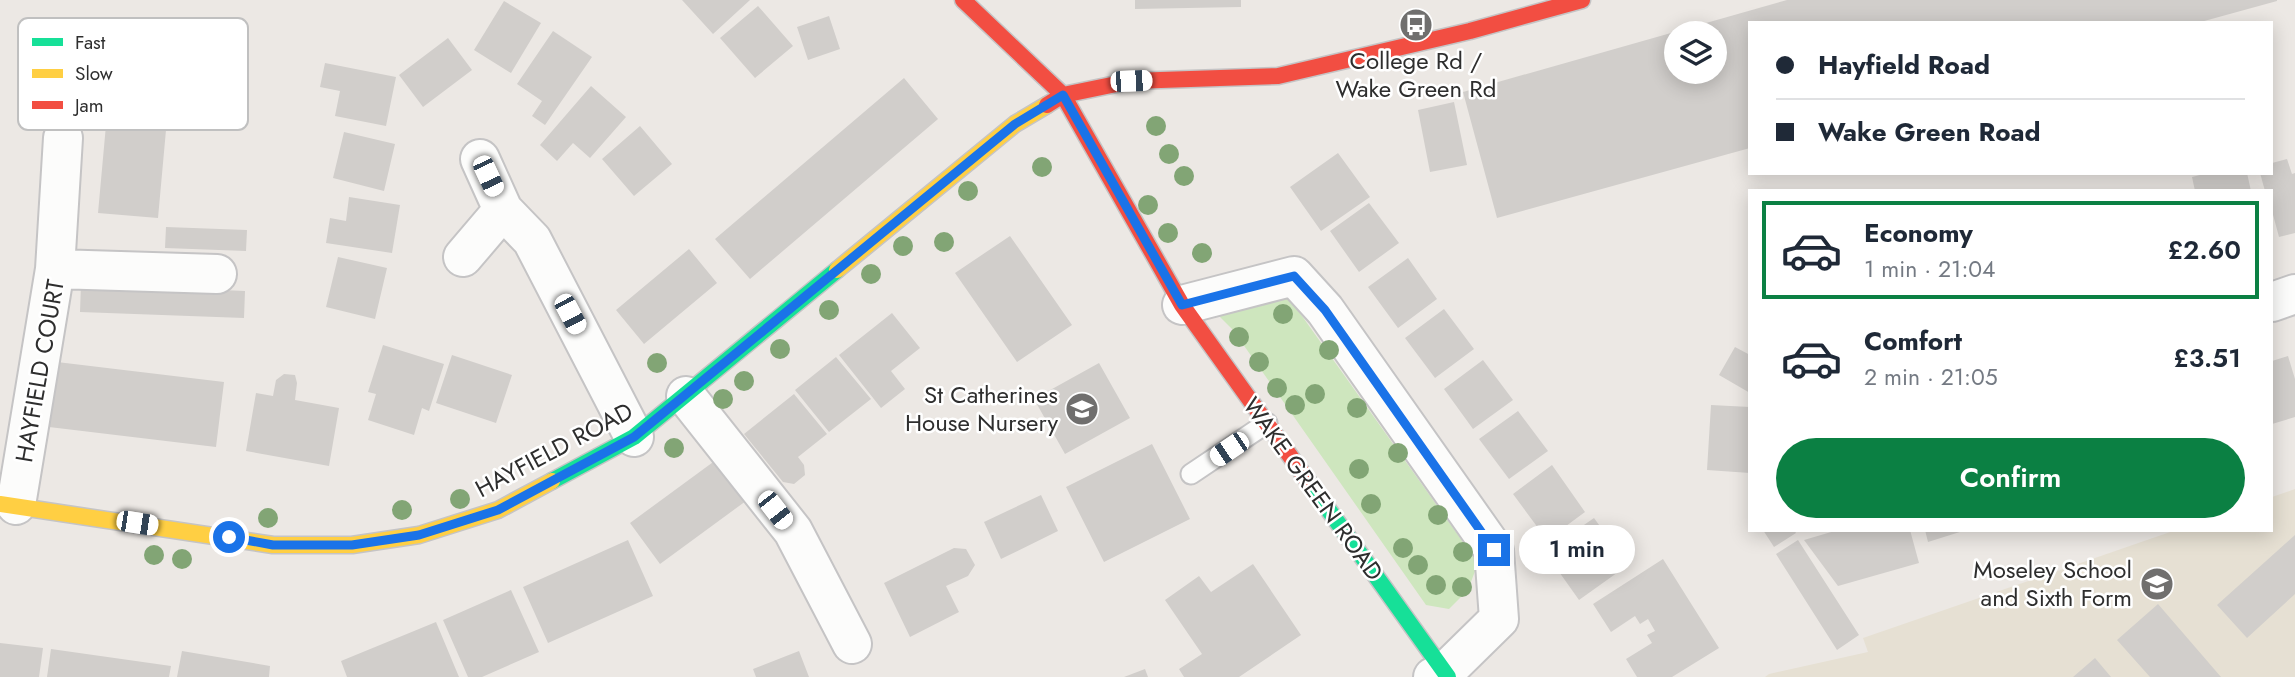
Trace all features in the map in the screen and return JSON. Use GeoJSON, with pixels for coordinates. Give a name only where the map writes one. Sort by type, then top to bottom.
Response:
{"type":"FeatureCollection","features":[{"type":"Feature","properties":{"kind":"street","name":"WAKE GREEN ROAD"},"geometry":{"type":"LineString","coordinates":[[963,0],[1063,95],[1182,305],[1442,676],[1499,619],[1494,550],[1325,310],[1294,276],[1182,305]]}},
{"type":"Feature","properties":{"kind":"street","name":"HAYFIELD ROAD"},"geometry":{"type":"LineString","coordinates":[[8,504],[273,545],[352,545],[419,535],[498,510],[634,437],[1015,124],[1063,95],[1131,81],[1278,75],[1470,31],[1583,0]]}},
{"type":"Feature","properties":{"kind":"street"},"geometry":{"type":"LineString","coordinates":[[55,269],[64,138]]}},
{"type":"Feature","properties":{"kind":"street"},"geometry":{"type":"LineString","coordinates":[[480,159],[503,210],[531,240],[634,437]]}},
{"type":"Feature","properties":{"kind":"street"},"geometry":{"type":"LineString","coordinates":[[463,257],[503,210]]}},
{"type":"Feature","properties":{"kind":"street","name":"HAYFIELD COURT"},"geometry":{"type":"LineString","coordinates":[[8,504],[55,269],[217,274]]}},
{"type":"Feature","properties":{"kind":"street"},"geometry":{"type":"LineString","coordinates":[[2273,302],[2295,294]]}},
{"type":"Feature","properties":{"kind":"street"},"geometry":{"type":"LineString","coordinates":[[686,396],[793,531],[852,644]]}},
{"type":"Feature","properties":{"kind":"lane"},"geometry":{"type":"LineString","coordinates":[[1191,474],[1266,423]]}},
{"type":"Feature","properties":{"kind":"shaded area","name":"Moseley School and Sixth Form"},"geometry":{"type":"Polygon","coordinates":[[[2295,489],[2295,677],[1765,677],[1868,652],[1863,638],[2170,532],[2273,532],[2273,497],[2295,489]]]}},
{"type":"Feature","properties":{"kind":"green space"},"geometry":{"type":"Polygon","coordinates":[[[1287,295],[1478,563],[1468,590],[1449,609],[1426,605],[1233,330],[1216,313],[1287,295]]]}},
{"type":"Feature","properties":{"kind":"building"},"geometry":{"type":"Polygon","coordinates":[[[682,0],[750,0],[713,34],[682,0]]]}},
{"type":"Feature","properties":{"kind":"building"},"geometry":{"type":"Polygon","coordinates":[[[1135,0],[1241,0],[1241,7],[1135,9],[1135,0]]]}},
{"type":"Feature","properties":{"kind":"building"},"geometry":{"type":"Polygon","coordinates":[[[1787,0],[2277,0],[2204,21],[1748,21],[1748,149],[1497,218],[1463,92],[1664,35],[1664,84],[1727,84],[1727,21],[1713,21],[1787,0]]]}},
{"type":"Feature","properties":{"kind":"building"},"geometry":{"type":"Polygon","coordinates":[[[504,1],[541,23],[511,73],[474,50],[504,1]]]}},
{"type":"Feature","properties":{"kind":"building"},"geometry":{"type":"Polygon","coordinates":[[[758,6],[793,46],[755,78],[720,38],[758,6]]]}},
{"type":"Feature","properties":{"kind":"building"},"geometry":{"type":"Polygon","coordinates":[[[829,16],[840,49],[808,60],[797,27],[829,16]]]}},
{"type":"Feature","properties":{"kind":"building"},"geometry":{"type":"Polygon","coordinates":[[[553,31],[592,57],[545,125],[532,116],[542,101],[517,84],[553,31]]]}},
{"type":"Feature","properties":{"kind":"building"},"geometry":{"type":"Polygon","coordinates":[[[448,38],[472,70],[423,107],[399,75],[448,38]]]}},
{"type":"Feature","properties":{"kind":"building"},"geometry":{"type":"Polygon","coordinates":[[[325,63],[396,77],[386,126],[335,116],[340,91],[320,87],[325,63]]]}},
{"type":"Feature","properties":{"kind":"building"},"geometry":{"type":"Polygon","coordinates":[[[904,78],[938,119],[750,279],[715,239],[904,78]]]}},
{"type":"Feature","properties":{"kind":"building"},"geometry":{"type":"Polygon","coordinates":[[[591,86],[626,117],[590,158],[573,143],[557,161],[540,145],[591,86]]]}},
{"type":"Feature","properties":{"kind":"building"},"geometry":{"type":"Polygon","coordinates":[[[1454,102],[1467,165],[1430,172],[1418,110],[1454,102]]]}},
{"type":"Feature","properties":{"kind":"building"},"geometry":{"type":"Polygon","coordinates":[[[640,126],[672,164],[634,196],[602,159],[640,126]]]}},
{"type":"Feature","properties":{"kind":"building"},"geometry":{"type":"Polygon","coordinates":[[[106,130],[166,130],[158,218],[98,213],[106,130]]]}},
{"type":"Feature","properties":{"kind":"building"},"geometry":{"type":"Polygon","coordinates":[[[344,132],[395,144],[384,191],[333,178],[344,132]]]}},
{"type":"Feature","properties":{"kind":"building"},"geometry":{"type":"Polygon","coordinates":[[[1338,153],[1370,197],[1321,231],[1290,187],[1338,153]]]}},
{"type":"Feature","properties":{"kind":"building"},"geometry":{"type":"Polygon","coordinates":[[[2287,159],[2292,174],[2295,173],[2295,233],[2279,237],[2273,215],[2273,189],[2264,189],[2261,175],[2273,175],[2273,163],[2287,159]]]}},
{"type":"Feature","properties":{"kind":"building"},"geometry":{"type":"Polygon","coordinates":[[[2247,175],[2251,189],[2195,189],[2192,177],[2247,175]]]}},
{"type":"Feature","properties":{"kind":"building"},"geometry":{"type":"Polygon","coordinates":[[[349,197],[400,205],[392,253],[326,243],[330,218],[346,221],[349,197]]]}},
{"type":"Feature","properties":{"kind":"building"},"geometry":{"type":"Polygon","coordinates":[[[1369,203],[1399,243],[1359,272],[1330,231],[1369,203]]]}},
{"type":"Feature","properties":{"kind":"building"},"geometry":{"type":"Polygon","coordinates":[[[166,227],[247,230],[246,251],[165,248],[166,227]]]}},
{"type":"Feature","properties":{"kind":"building"},"geometry":{"type":"Polygon","coordinates":[[[1010,236],[1072,325],[1017,362],[955,273],[1010,236]]]}},
{"type":"Feature","properties":{"kind":"building"},"geometry":{"type":"Polygon","coordinates":[[[689,249],[717,283],[644,344],[616,310],[689,249]]]}},
{"type":"Feature","properties":{"kind":"building"},"geometry":{"type":"Polygon","coordinates":[[[338,257],[387,268],[375,319],[326,307],[338,257]]]}},
{"type":"Feature","properties":{"kind":"building"},"geometry":{"type":"Polygon","coordinates":[[[1408,258],[1437,299],[1398,328],[1368,287],[1408,258]]]}},
{"type":"Feature","properties":{"kind":"building"},"geometry":{"type":"Polygon","coordinates":[[[81,284],[245,291],[244,318],[80,312],[81,284]]]}},
{"type":"Feature","properties":{"kind":"building"},"geometry":{"type":"Polygon","coordinates":[[[1444,309],[1474,349],[1435,378],[1405,338],[1444,309]]]}},
{"type":"Feature","properties":{"kind":"building"},"geometry":{"type":"Polygon","coordinates":[[[892,313],[920,348],[891,371],[905,389],[881,408],[839,355],[892,313]]]}},
{"type":"Feature","properties":{"kind":"building"},"geometry":{"type":"Polygon","coordinates":[[[383,345],[444,364],[429,411],[422,408],[414,435],[368,420],[376,394],[368,392],[383,345]]]}},
{"type":"Feature","properties":{"kind":"building"},"geometry":{"type":"Polygon","coordinates":[[[1735,347],[1748,354],[1748,392],[1719,375],[1735,347]]]}},
{"type":"Feature","properties":{"kind":"building"},"geometry":{"type":"Polygon","coordinates":[[[452,355],[512,375],[496,423],[436,403],[452,355]]]}},
{"type":"Feature","properties":{"kind":"building"},"geometry":{"type":"Polygon","coordinates":[[[2288,356],[2295,379],[2295,417],[2273,424],[2273,361],[2288,356]]]}},
{"type":"Feature","properties":{"kind":"building"},"geometry":{"type":"Polygon","coordinates":[[[836,357],[871,399],[829,432],[795,390],[836,357]]]}},
{"type":"Feature","properties":{"kind":"building"},"geometry":{"type":"Polygon","coordinates":[[[1483,360],[1513,400],[1473,429],[1444,389],[1483,360]]]}},
{"type":"Feature","properties":{"kind":"building"},"geometry":{"type":"Polygon","coordinates":[[[57,362],[224,382],[216,447],[49,427],[57,362]]]}},
{"type":"Feature","properties":{"kind":"building","name":"St Catherines House Nursery"},"geometry":{"type":"Polygon","coordinates":[[[1099,363],[1130,418],[1065,454],[1034,399],[1099,363]]]}},
{"type":"Feature","properties":{"kind":"building"},"geometry":{"type":"Polygon","coordinates":[[[284,374],[295,375],[295,400],[339,408],[329,466],[246,451],[256,393],[273,396],[276,380],[284,374]]]}},
{"type":"Feature","properties":{"kind":"building"},"geometry":{"type":"Polygon","coordinates":[[[794,394],[827,434],[798,457],[804,465],[805,475],[794,484],[783,482],[744,434],[794,394]]]}},
{"type":"Feature","properties":{"kind":"building"},"geometry":{"type":"Polygon","coordinates":[[[1711,405],[1748,407],[1748,473],[1707,470],[1711,405]]]}},
{"type":"Feature","properties":{"kind":"building"},"geometry":{"type":"Polygon","coordinates":[[[1518,411],[1548,451],[1509,479],[1479,439],[1518,411]]]}},
{"type":"Feature","properties":{"kind":"building"},"geometry":{"type":"Polygon","coordinates":[[[1152,444],[1190,519],[1104,562],[1066,487],[1152,444]]]}},
{"type":"Feature","properties":{"kind":"building"},"geometry":{"type":"Polygon","coordinates":[[[720,457],[750,498],[660,564],[630,523],[720,457]]]}},
{"type":"Feature","properties":{"kind":"building"},"geometry":{"type":"Polygon","coordinates":[[[1552,465],[1585,512],[1547,540],[1513,494],[1552,465]]]}},
{"type":"Feature","properties":{"kind":"building"},"geometry":{"type":"Polygon","coordinates":[[[1041,495],[1058,531],[1001,559],[984,522],[1041,495]]]}},
{"type":"Feature","properties":{"kind":"building"},"geometry":{"type":"Polygon","coordinates":[[[1594,518],[1628,565],[1579,600],[1545,552],[1594,518]]]}},
{"type":"Feature","properties":{"kind":"building"},"geometry":{"type":"Polygon","coordinates":[[[1764,532],[1795,532],[1796,533],[1774,547],[1764,532]]]}},
{"type":"Feature","properties":{"kind":"building"},"geometry":{"type":"Polygon","coordinates":[[[1831,532],[1911,532],[1919,563],[1838,586],[1804,540],[1831,532]]]}},
{"type":"Feature","properties":{"kind":"building"},"geometry":{"type":"Polygon","coordinates":[[[1926,532],[1960,532],[1928,542],[1926,532]]]}},
{"type":"Feature","properties":{"kind":"building"},"geometry":{"type":"Polygon","coordinates":[[[2295,535],[2295,594],[2247,638],[2217,605],[2295,535]]]}},
{"type":"Feature","properties":{"kind":"building"},"geometry":{"type":"Polygon","coordinates":[[[628,540],[653,596],[548,643],[523,587],[628,540]]]}},
{"type":"Feature","properties":{"kind":"building"},"geometry":{"type":"Polygon","coordinates":[[[1798,540],[1859,635],[1837,650],[1776,554],[1798,540]]]}},
{"type":"Feature","properties":{"kind":"building"},"geometry":{"type":"Polygon","coordinates":[[[954,548],[966,549],[975,565],[968,576],[946,586],[959,612],[910,637],[884,583],[954,548]]]}},
{"type":"Feature","properties":{"kind":"building"},"geometry":{"type":"Polygon","coordinates":[[[1663,559],[1719,648],[1672,677],[1637,677],[1626,659],[1652,643],[1647,635],[1655,631],[1648,619],[1640,624],[1635,616],[1611,632],[1593,604],[1663,559]]]}},
{"type":"Feature","properties":{"kind":"building"},"geometry":{"type":"Polygon","coordinates":[[[1253,564],[1301,635],[1239,677],[1184,677],[1179,669],[1202,654],[1165,600],[1199,576],[1211,592],[1253,564]]]}},
{"type":"Feature","properties":{"kind":"building"},"geometry":{"type":"Polygon","coordinates":[[[511,590],[539,652],[482,677],[468,677],[443,620],[511,590]]]}},
{"type":"Feature","properties":{"kind":"building"},"geometry":{"type":"Polygon","coordinates":[[[2158,604],[2221,677],[2150,677],[2117,640],[2158,604]]]}},
{"type":"Feature","properties":{"kind":"building"},"geometry":{"type":"Polygon","coordinates":[[[436,622],[459,677],[347,677],[341,661],[436,622]]]}},
{"type":"Feature","properties":{"kind":"building"},"geometry":{"type":"Polygon","coordinates":[[[0,643],[43,648],[39,677],[0,677],[0,643]]]}},
{"type":"Feature","properties":{"kind":"building"},"geometry":{"type":"Polygon","coordinates":[[[51,649],[171,666],[169,677],[47,677],[51,649]]]}},
{"type":"Feature","properties":{"kind":"building"},"geometry":{"type":"Polygon","coordinates":[[[182,651],[270,666],[269,677],[177,677],[182,651]]]}},
{"type":"Feature","properties":{"kind":"building"},"geometry":{"type":"Polygon","coordinates":[[[799,651],[809,677],[756,677],[753,669],[799,651]]]}},
{"type":"Feature","properties":{"kind":"building"},"geometry":{"type":"Polygon","coordinates":[[[2095,658],[2111,677],[2073,677],[2095,658]]]}},
{"type":"Feature","properties":{"kind":"building"},"geometry":{"type":"Polygon","coordinates":[[[1145,669],[1148,677],[1124,677],[1145,669]]]}},
{"type":"Feature","properties":{"kind":"traffic: fast"},"geometry":{"type":"LineString","coordinates":[[552,481],[634,437],[837,270]]}},
{"type":"Feature","properties":{"kind":"traffic: fast"},"geometry":{"type":"LineString","coordinates":[[1308,481],[1448,677]]}},
{"type":"Feature","properties":{"kind":"traffic: slow"},"geometry":{"type":"LineString","coordinates":[[837,270],[1015,124],[1047,105]]}},
{"type":"Feature","properties":{"kind":"traffic: slow"},"geometry":{"type":"LineString","coordinates":[[0,504],[273,545],[352,545],[419,535],[498,510],[552,481]]}},
{"type":"Feature","properties":{"kind":"traffic: jam"},"geometry":{"type":"LineString","coordinates":[[963,0],[1063,95],[1182,305],[1308,481]]}},
{"type":"Feature","properties":{"kind":"traffic: jam"},"geometry":{"type":"LineString","coordinates":[[1047,105],[1063,95],[1131,81],[1278,76],[1470,31],[1582,0]]}},
{"type":"Feature","properties":{"kind":"place","name":"College Rd / Wake Green Rd"},"geometry":{"type":"Point","coordinates":[1416,25]}},
{"type":"Feature","properties":{"kind":"place","name":"St Catherines House Nursery"},"geometry":{"type":"Point","coordinates":[1082,409]}},
{"type":"Feature","properties":{"kind":"place","name":"Moseley School and Sixth Form"},"geometry":{"type":"Point","coordinates":[2157,584]}},
{"type":"Feature","properties":{"kind":"route"},"geometry":{"type":"LineString","coordinates":[[229,537],[273,545],[352,545],[419,535],[498,510],[634,437],[1015,124],[1063,95],[1182,305],[1294,276],[1325,310],[1494,550]]}}]}
